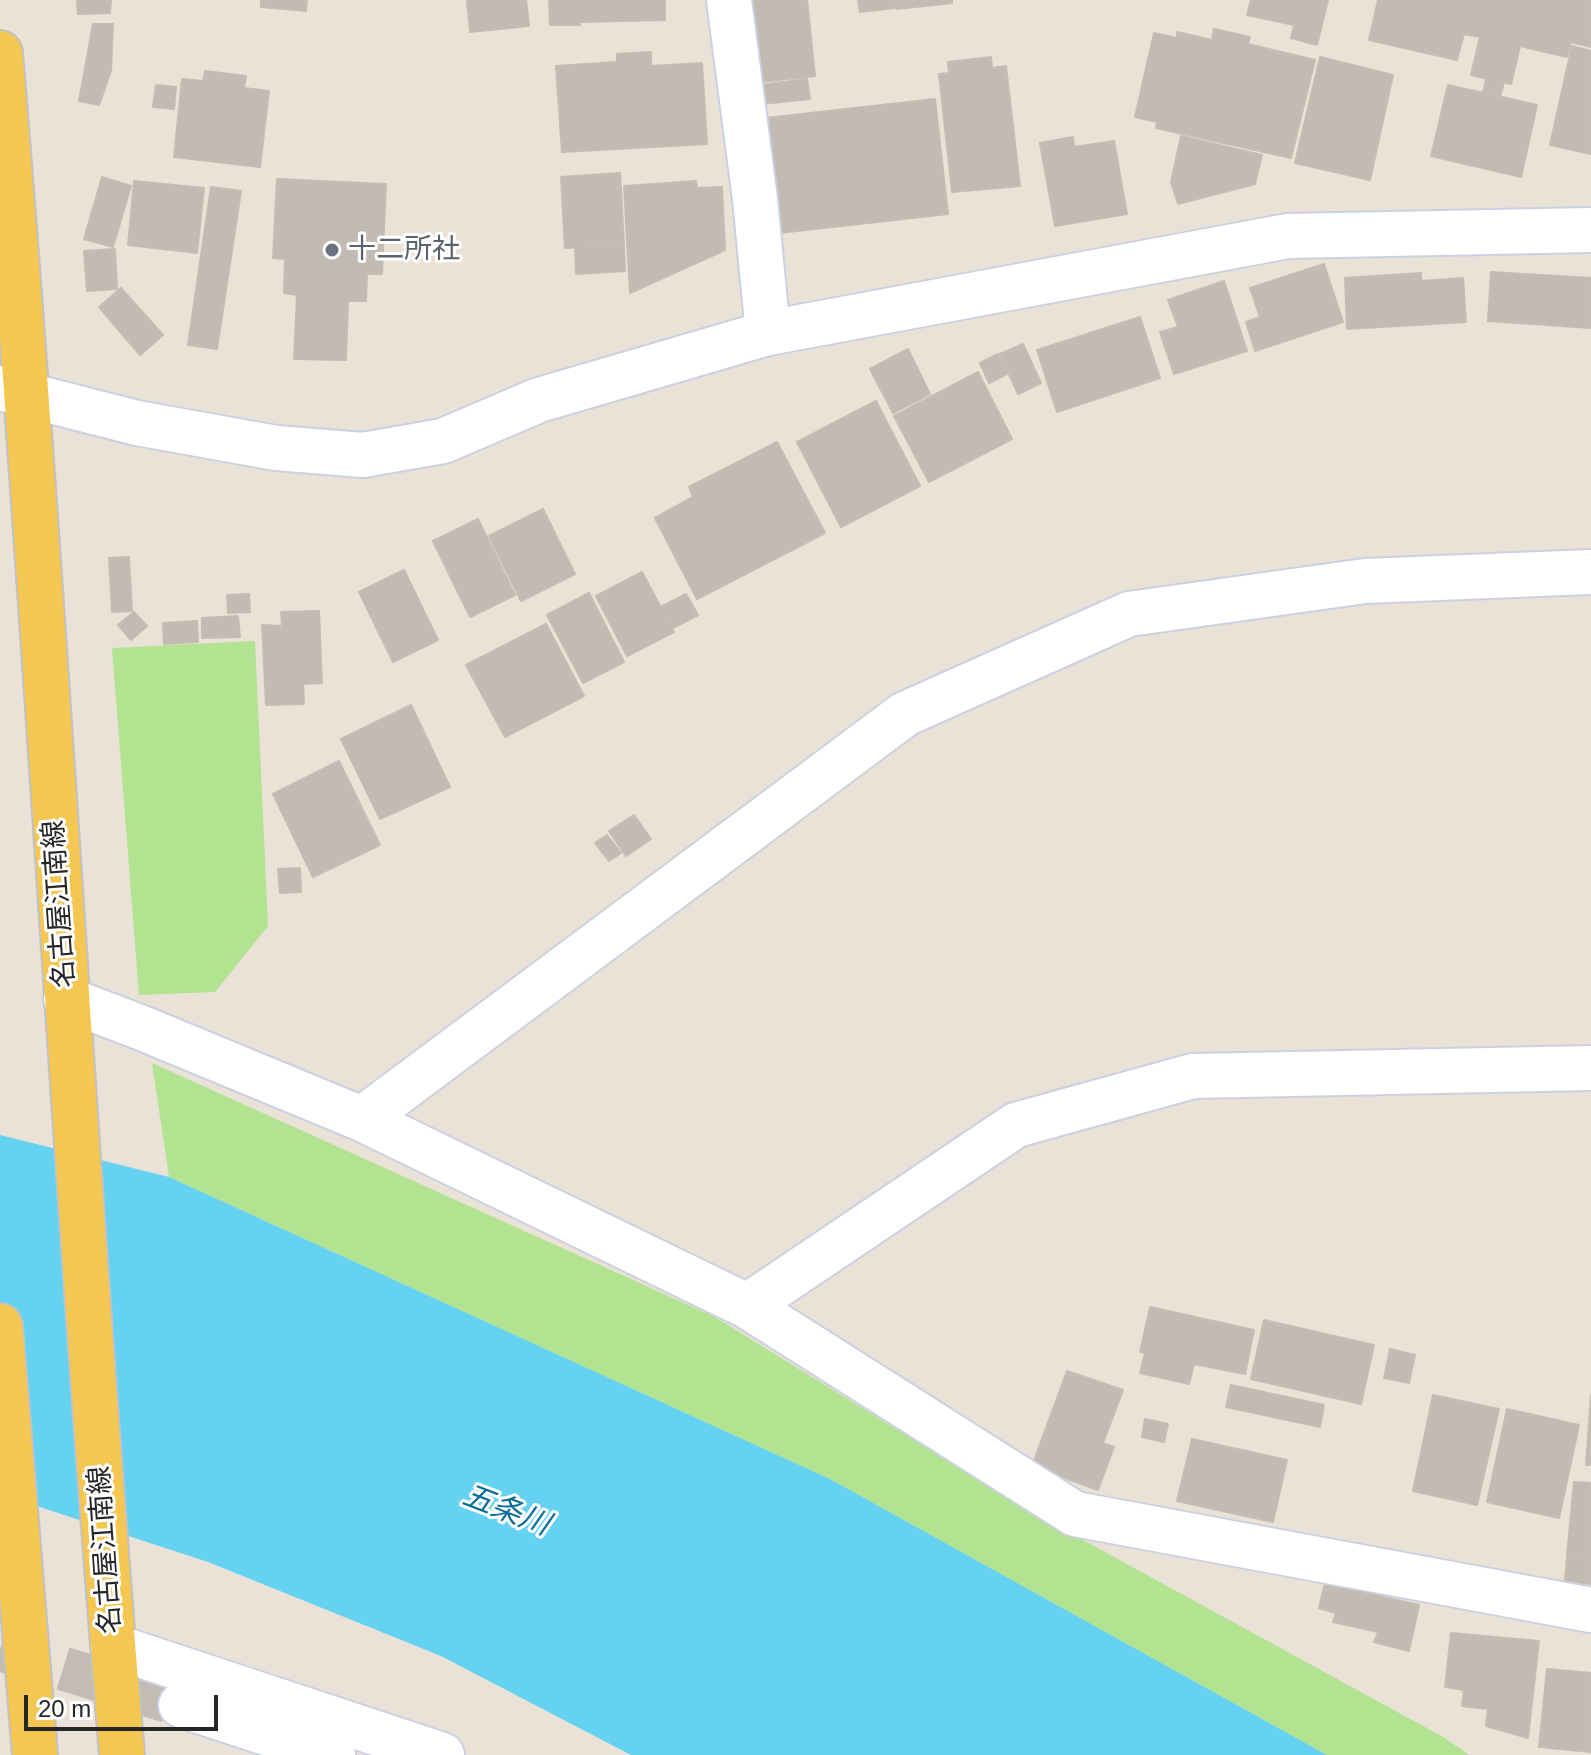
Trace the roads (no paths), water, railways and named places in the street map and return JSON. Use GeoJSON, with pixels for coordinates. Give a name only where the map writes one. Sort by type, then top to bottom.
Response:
{"type":"FeatureCollection","features":[{"type":"Feature","properties":{"kind":"main road","name":"名古屋江南線"},"geometry":{"type":"LineString","coordinates":[[0,53],[14,392],[73,1077],[122,1755]]}},
{"type":"Feature","properties":{"kind":"main road"},"geometry":{"type":"LineString","coordinates":[[0,1326],[35,1755]]}},
{"type":"Feature","properties":{"kind":"street"},"geometry":{"type":"LineString","coordinates":[[729,0],[755,199],[768,333]]}},
{"type":"Feature","properties":{"kind":"street"},"geometry":{"type":"LineString","coordinates":[[14,392],[137,423],[276,448],[363,455],[443,441],[539,400],[768,333],[1288,236],[1591,230]]}},
{"type":"Feature","properties":{"kind":"street"},"geometry":{"type":"LineString","coordinates":[[362,1119],[905,714],[1115,620],[1129,614],[1365,581],[1591,572]]}},
{"type":"Feature","properties":{"kind":"street"},"geometry":{"type":"LineString","coordinates":[[66,999],[362,1119],[747,1306],[1075,1514],[1591,1610]]}},
{"type":"Feature","properties":{"kind":"street"},"geometry":{"type":"LineString","coordinates":[[747,1306],[1016,1125],[1193,1076],[1591,1068]]}},
{"type":"Feature","properties":{"kind":"street"},"geometry":{"type":"LineString","coordinates":[[112,1627],[442,1755]]}},
{"type":"Feature","properties":{"kind":"street"},"geometry":{"type":"LineString","coordinates":[[181,1705],[333,1755]]}},
{"type":"Feature","properties":{"kind":"water","name":"五条川"},"geometry":{"type":"Polygon","coordinates":[[[0,1135],[169,1177],[830,1479],[1327,1755],[631,1755],[441,1656],[208,1562],[0,1494],[0,1135]]]}},
{"type":"Feature","properties":{"kind":"tunnel"},"geometry":{"type":"LineString","coordinates":[[0,1649],[181,1705]]}},
{"type":"Feature","properties":{"kind":"place","name":"十二所社"},"geometry":{"type":"Point","coordinates":[332,250]}}]}
